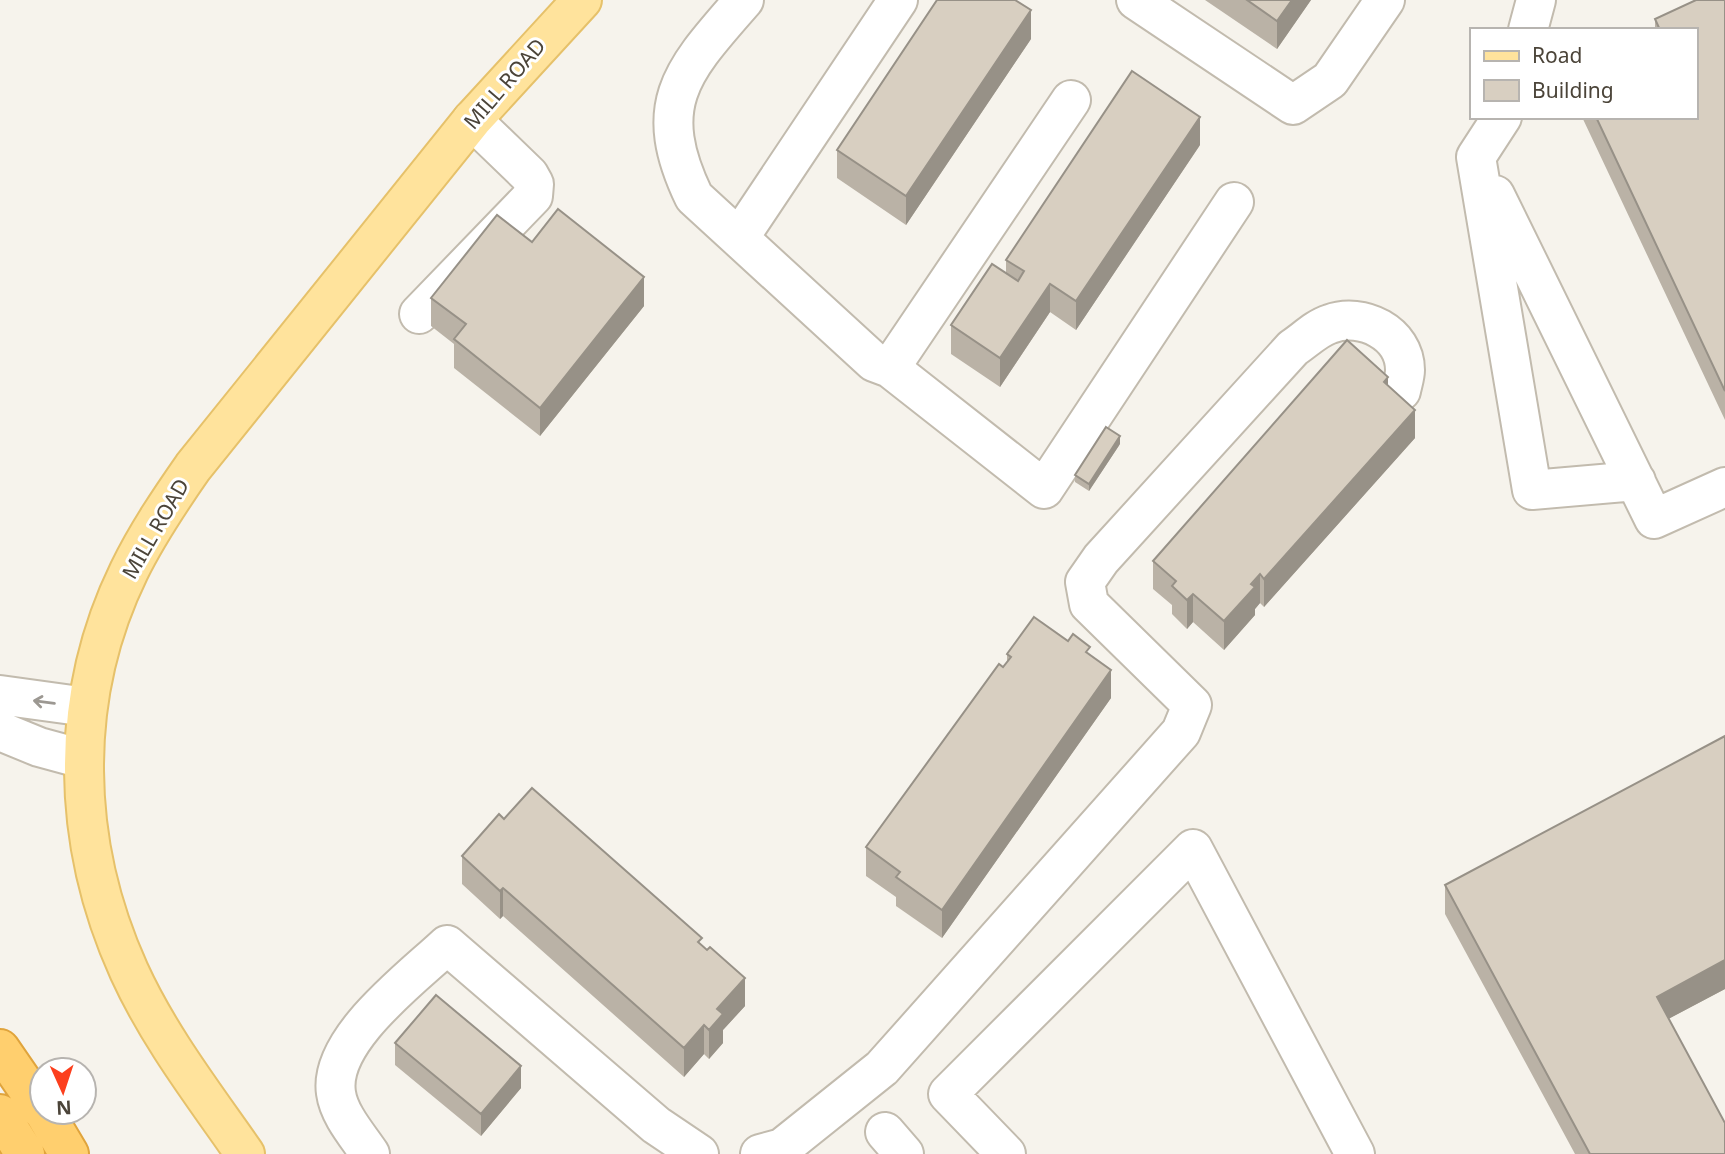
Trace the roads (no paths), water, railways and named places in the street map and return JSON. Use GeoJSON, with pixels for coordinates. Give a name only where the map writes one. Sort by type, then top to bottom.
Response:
{"type":"FeatureCollection","features":[{"type":"Feature","properties":{"kind":"highway"},"geometry":{"type":"LineString","coordinates":[[0,1049],[28,1089]]}},
{"type":"Feature","properties":{"kind":"highway"},"geometry":{"type":"LineString","coordinates":[[0,1114],[25,1154]]}},
{"type":"Feature","properties":{"kind":"highway"},"geometry":{"type":"LineString","coordinates":[[52,1126],[69,1154]]}},
{"type":"Feature","properties":{"kind":"main road","name":"MILL ROAD"},"geometry":{"type":"LineString","coordinates":[[245,1154],[161,1031],[129,971],[106,912],[88,840],[83,759],[87,707],[103,639],[129,572],[162,513],[258,383],[472,120],[582,0]]}},
{"type":"Feature","properties":{"kind":"lane"},"geometry":{"type":"LineString","coordinates":[[744,0],[693,59],[676,96],[673,134],[681,168],[694,197],[874,362],[890,368],[1044,489],[1234,202]]}},
{"type":"Feature","properties":{"kind":"lane"},"geometry":{"type":"LineString","coordinates":[[738,238],[898,0]]}},
{"type":"Feature","properties":{"kind":"lane"},"geometry":{"type":"LineString","coordinates":[[1136,0],[1293,106],[1330,80],[1385,0]]}},
{"type":"Feature","properties":{"kind":"lane"},"geometry":{"type":"LineString","coordinates":[[1529,28],[1536,0]]}},
{"type":"Feature","properties":{"kind":"lane"},"geometry":{"type":"LineString","coordinates":[[890,368],[1071,100]]}},
{"type":"Feature","properties":{"kind":"lane"},"geometry":{"type":"LineString","coordinates":[[1501,119],[1476,157],[1532,491],[1636,481]]}},
{"type":"Feature","properties":{"kind":"lane"},"geometry":{"type":"LineString","coordinates":[[419,314],[533,196],[534,184],[529,175],[472,120]]}},
{"type":"Feature","properties":{"kind":"lane"},"geometry":{"type":"LineString","coordinates":[[1476,157],[1654,519],[1725,487]]}},
{"type":"Feature","properties":{"kind":"lane"},"geometry":{"type":"LineString","coordinates":[[760,1154],[782,1147],[882,1068],[1181,732],[1192,705],[1088,604],[1084,582],[1101,559],[1293,348],[1328,324],[1353,318],[1385,333],[1399,346],[1405,370],[1401,391]]}},
{"type":"Feature","properties":{"kind":"lane"},"geometry":{"type":"LineString","coordinates":[[0,695],[87,707]]}},
{"type":"Feature","properties":{"kind":"lane"},"geometry":{"type":"LineString","coordinates":[[0,731],[39,747],[83,759]]}},
{"type":"Feature","properties":{"kind":"lane"},"geometry":{"type":"LineString","coordinates":[[1006,1154],[948,1094],[1193,849],[1355,1154]]}},
{"type":"Feature","properties":{"kind":"lane"},"geometry":{"type":"LineString","coordinates":[[370,1154],[337,1098],[335,1079],[340,1060],[379,1010],[447,945],[656,1125],[699,1154]]}}]}
